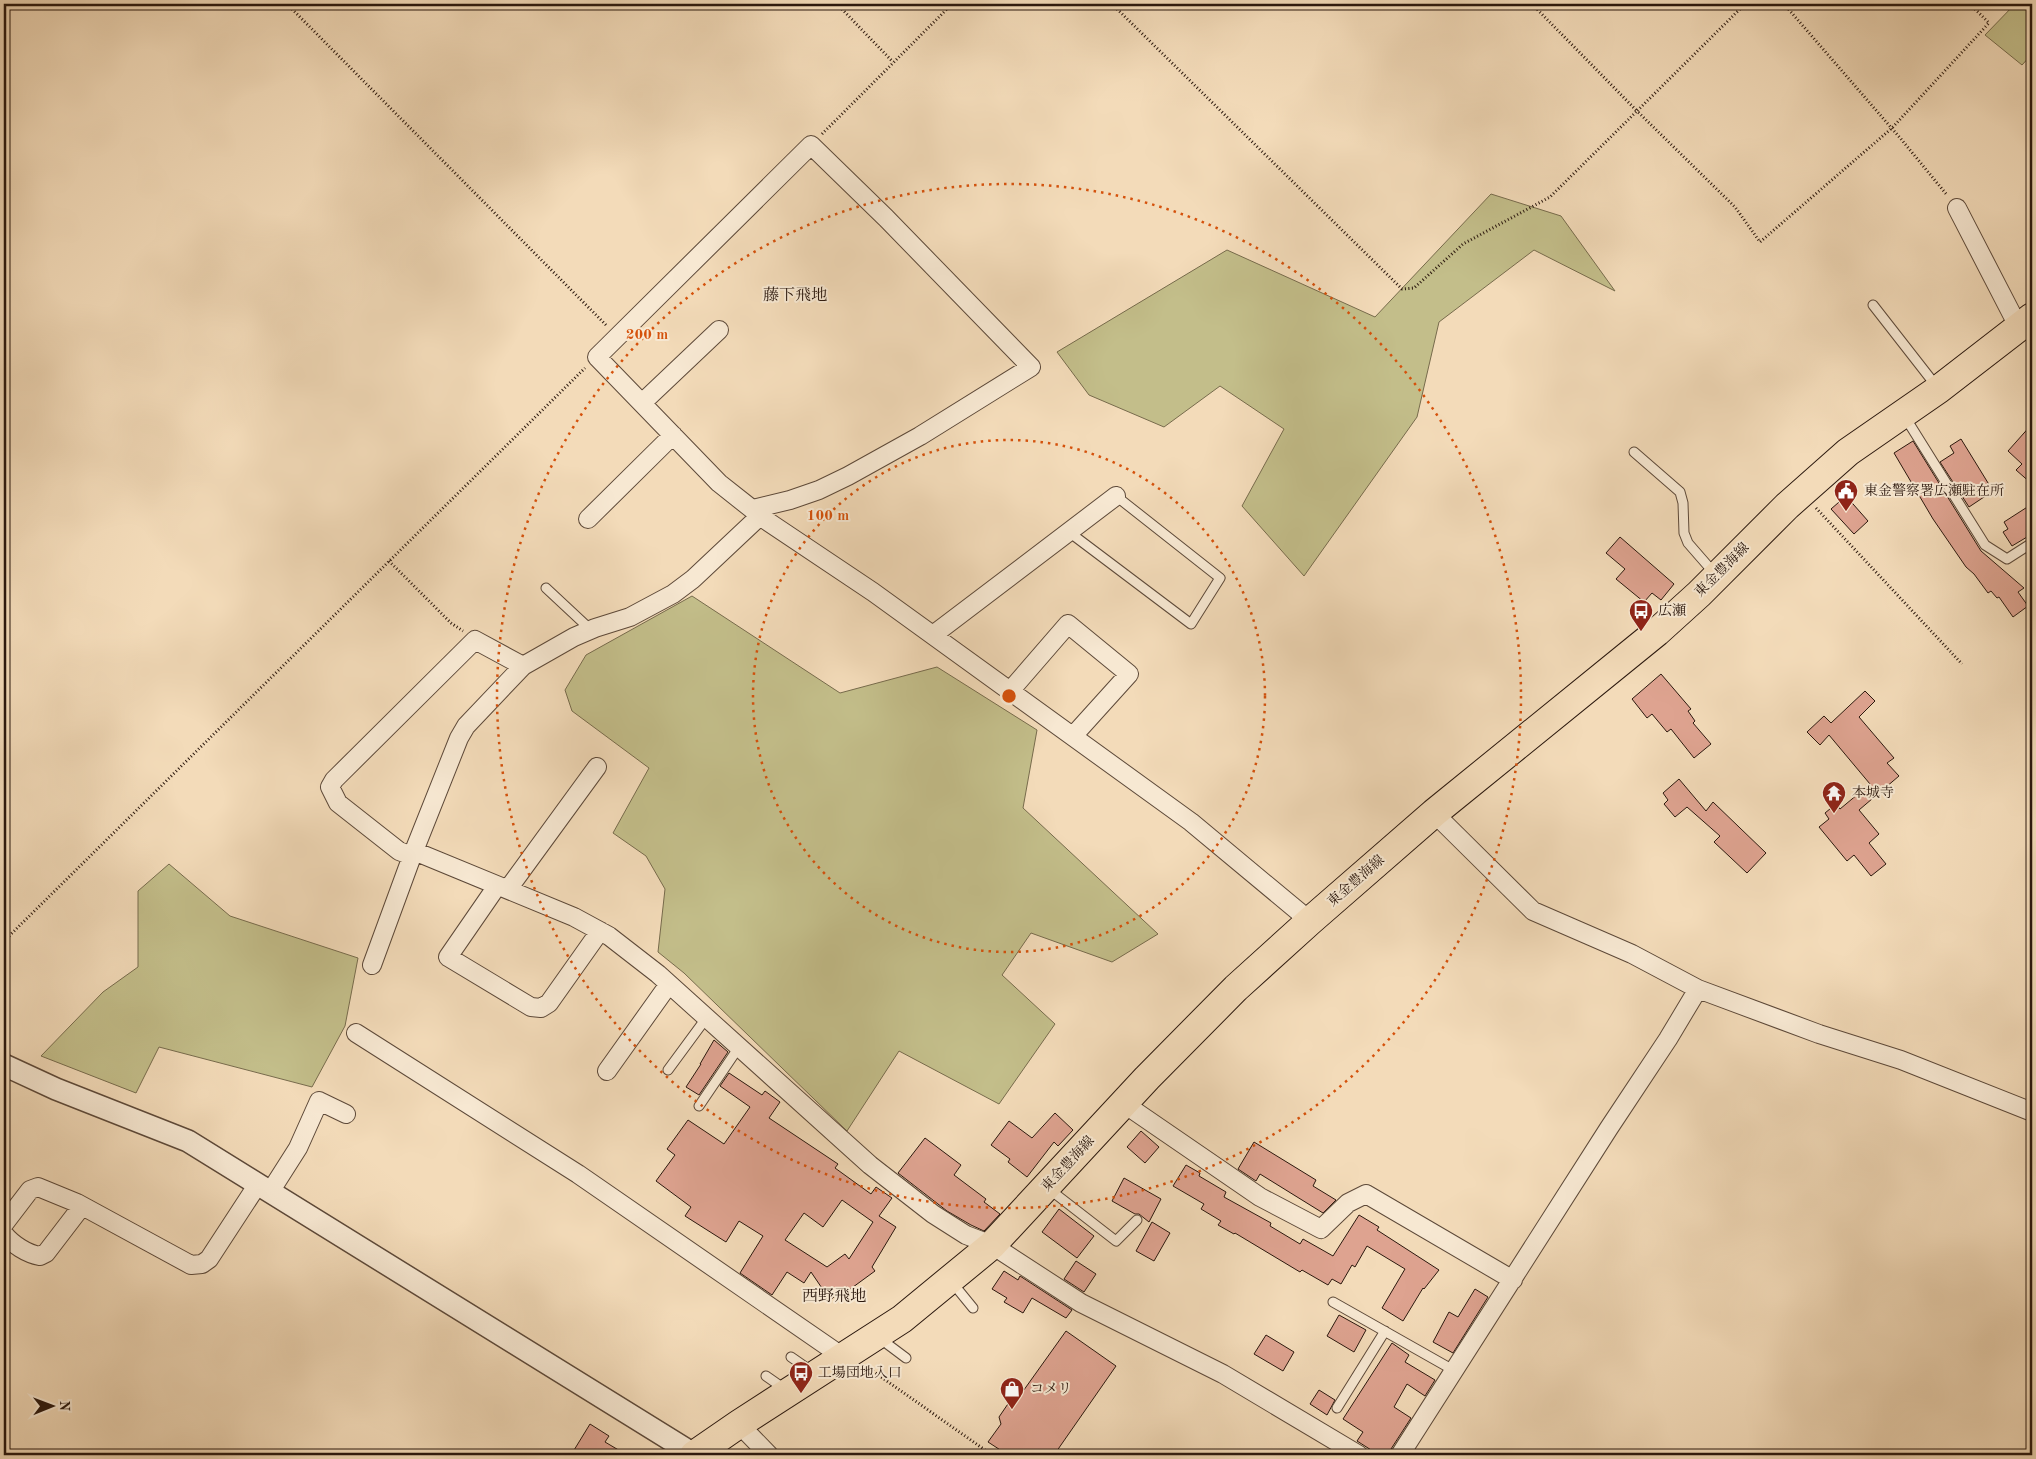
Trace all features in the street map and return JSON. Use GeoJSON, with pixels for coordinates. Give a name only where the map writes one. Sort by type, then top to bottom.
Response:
{"type":"FeatureCollection","features":[{"type":"Feature","properties":{"kind":"main road","name":"東金豊海線"},"geometry":{"type":"LineString","coordinates":[[694,1455],[902,1318],[992,1245],[1123,1103],[1236,988],[1310,921],[1434,813],[1657,632],[1802,493],[1848,452],[1939,389],[2026,323]]}},
{"type":"Feature","properties":{"kind":"street"},"geometry":{"type":"LineString","coordinates":[[372,965],[413,853],[459,738],[466,726],[523,666],[574,637],[630,617],[673,594],[693,579],[757,512],[819,490],[848,476],[920,436],[1030,367],[886,218],[812,146],[616,336],[597,357],[719,483],[757,512],[874,592],[1191,822],[1310,921]]}},
{"type":"Feature","properties":{"kind":"street"},"geometry":{"type":"LineString","coordinates":[[1957,208],[2026,323]]}},
{"type":"Feature","properties":{"kind":"street"},"geometry":{"type":"LineString","coordinates":[[642,403],[719,330]]}},
{"type":"Feature","properties":{"kind":"street"},"geometry":{"type":"LineString","coordinates":[[588,520],[673,435]]}},
{"type":"Feature","properties":{"kind":"street"},"geometry":{"type":"LineString","coordinates":[[933,635],[1116,496]]}},
{"type":"Feature","properties":{"kind":"street"},"geometry":{"type":"LineString","coordinates":[[1010,690],[1068,624],[1129,674],[1073,736]]}},
{"type":"Feature","properties":{"kind":"street"},"geometry":{"type":"LineString","coordinates":[[523,666],[476,640],[334,780],[330,787],[338,804],[399,851],[413,853],[503,887],[574,917],[600,931],[669,984],[870,1166],[933,1214],[966,1236],[992,1245],[1081,1303],[1223,1374],[1359,1455]]}},
{"type":"Feature","properties":{"kind":"street"},"geometry":{"type":"LineString","coordinates":[[597,767],[448,957],[531,1007],[541,1008],[549,1003],[600,931]]}},
{"type":"Feature","properties":{"kind":"street"},"geometry":{"type":"LineString","coordinates":[[1434,813],[1533,911],[1632,954],[1698,990],[1819,1034],[1901,1060],[2032,1112]]}},
{"type":"Feature","properties":{"kind":"street"},"geometry":{"type":"LineString","coordinates":[[607,1071],[669,984]]}},
{"type":"Feature","properties":{"kind":"street"},"geometry":{"type":"LineString","coordinates":[[1400,1455],[1698,990]]}},
{"type":"Feature","properties":{"kind":"street"},"geometry":{"type":"LineString","coordinates":[[356,1033],[578,1174],[846,1356]]}},
{"type":"Feature","properties":{"kind":"street"},"geometry":{"type":"LineString","coordinates":[[4,1065],[56,1089],[188,1141],[694,1455]]}},
{"type":"Feature","properties":{"kind":"street"},"geometry":{"type":"LineString","coordinates":[[4,1224],[30,1190],[38,1187],[82,1206],[191,1265],[202,1264],[210,1259],[264,1188],[298,1148],[319,1101],[346,1114]]}},
{"type":"Feature","properties":{"kind":"street"},"geometry":{"type":"LineString","coordinates":[[1123,1103],[1260,1197],[1322,1229],[1348,1203],[1366,1194],[1513,1280]]}},
{"type":"Feature","properties":{"kind":"street"},"geometry":{"type":"LineString","coordinates":[[4,1234],[10,1241],[34,1255],[40,1256],[46,1253],[82,1206]]}},
{"type":"Feature","properties":{"kind":"street"},"geometry":{"type":"LineString","coordinates":[[739,1424],[769,1455]]}},
{"type":"Feature","properties":{"kind":"lane"},"geometry":{"type":"LineString","coordinates":[[1873,305],[1939,389]]}},
{"type":"Feature","properties":{"kind":"lane"},"geometry":{"type":"LineString","coordinates":[[1903,414],[1985,545],[2007,559],[2032,543]]}},
{"type":"Feature","properties":{"kind":"lane"},"geometry":{"type":"LineString","coordinates":[[1634,452],[1680,492],[1683,503],[1684,533],[1688,543],[1717,576]]}},
{"type":"Feature","properties":{"kind":"lane"},"geometry":{"type":"LineString","coordinates":[[1069,532],[1191,624],[1220,578],[1116,496]]}},
{"type":"Feature","properties":{"kind":"lane"},"geometry":{"type":"LineString","coordinates":[[546,588],[590,630]]}},
{"type":"Feature","properties":{"kind":"lane"},"geometry":{"type":"LineString","coordinates":[[668,1070],[707,1018]]}},
{"type":"Feature","properties":{"kind":"lane"},"geometry":{"type":"LineString","coordinates":[[699,1106],[740,1047]]}},
{"type":"Feature","properties":{"kind":"lane"},"geometry":{"type":"LineString","coordinates":[[1047,1187],[1116,1241],[1136,1220]]}},
{"type":"Feature","properties":{"kind":"lane"},"geometry":{"type":"LineString","coordinates":[[950,1280],[973,1308]]}},
{"type":"Feature","properties":{"kind":"lane"},"geometry":{"type":"LineString","coordinates":[[1333,1302],[1454,1371]]}},
{"type":"Feature","properties":{"kind":"lane"},"geometry":{"type":"LineString","coordinates":[[1337,1408],[1385,1331]]}},
{"type":"Feature","properties":{"kind":"lane"},"geometry":{"type":"LineString","coordinates":[[876,1336],[906,1358]]}},
{"type":"Feature","properties":{"kind":"lane"},"geometry":{"type":"LineString","coordinates":[[791,1357],[816,1374]]}},
{"type":"Feature","properties":{"kind":"lane"},"geometry":{"type":"LineString","coordinates":[[766,1376],[789,1392]]}},
{"type":"Feature","properties":{"kind":"path"},"geometry":{"type":"LineString","coordinates":[[287,4],[616,336]]}},
{"type":"Feature","properties":{"kind":"path"},"geometry":{"type":"LineString","coordinates":[[837,4],[894,62]]}},
{"type":"Feature","properties":{"kind":"path"},"geometry":{"type":"LineString","coordinates":[[812,146],[952,4]]}},
{"type":"Feature","properties":{"kind":"path"},"geometry":{"type":"LineString","coordinates":[[1112,4],[1402,289],[1414,288],[1463,244],[1550,197],[1744,4]]}},
{"type":"Feature","properties":{"kind":"path"},"geometry":{"type":"LineString","coordinates":[[1532,4],[1735,207],[1760,242],[1892,128],[1989,23],[1970,4]]}},
{"type":"Feature","properties":{"kind":"path"},"geometry":{"type":"LineString","coordinates":[[1784,4],[1892,128],[1957,208]]}},
{"type":"Feature","properties":{"kind":"path"},"geometry":{"type":"LineString","coordinates":[[4,941],[597,357]]}},
{"type":"Feature","properties":{"kind":"path"},"geometry":{"type":"LineString","coordinates":[[1802,493],[1962,664]]}},
{"type":"Feature","properties":{"kind":"path"},"geometry":{"type":"LineString","coordinates":[[390,561],[451,624],[476,640]]}},
{"type":"Feature","properties":{"kind":"path"},"geometry":{"type":"LineString","coordinates":[[846,1356],[992,1455]]}},
{"type":"Feature","properties":{"kind":"shaded area"},"geometry":{"type":"Polygon","coordinates":[[[2015,4],[2032,4],[2032,54],[2022,65],[1985,35],[2015,4]]]}},
{"type":"Feature","properties":{"kind":"shaded area"},"geometry":{"type":"Polygon","coordinates":[[[1491,194],[1561,216],[1615,291],[1534,250],[1439,322],[1417,417],[1304,576],[1242,506],[1284,429],[1220,386],[1164,427],[1089,395],[1057,352],[1227,250],[1375,317],[1491,194]]]}},
{"type":"Feature","properties":{"kind":"shaded area"},"geometry":{"type":"Polygon","coordinates":[[[692,596],[840,693],[937,667],[1037,730],[1023,808],[1158,934],[1112,962],[1031,933],[1002,975],[1055,1024],[999,1104],[899,1051],[847,1131],[684,973],[658,952],[665,889],[646,856],[613,833],[649,768],[572,711],[565,690],[586,655],[692,596]]]}},
{"type":"Feature","properties":{"kind":"shaded area"},"geometry":{"type":"Polygon","coordinates":[[[169,864],[230,916],[358,958],[345,1026],[312,1087],[159,1047],[136,1093],[41,1056],[103,992],[138,967],[138,891],[169,864]]]}},
{"type":"Feature","properties":{"kind":"building"},"geometry":{"type":"Polygon","coordinates":[[[2032,424],[2032,484],[2016,470],[2022,464],[2008,451],[2032,424]]]}},
{"type":"Feature","properties":{"kind":"building"},"geometry":{"type":"Polygon","coordinates":[[[1961,439],[1993,491],[1969,507],[1940,462],[1954,453],[1950,446],[1961,439]]]}},
{"type":"Feature","properties":{"kind":"building"},"geometry":{"type":"Polygon","coordinates":[[[1913,441],[1981,551],[2024,588],[2018,592],[2028,606],[2013,617],[1999,597],[1997,598],[1991,591],[1988,593],[1974,574],[1966,567],[1933,519],[1894,453],[1913,441]]]}},
{"type":"Feature","properties":{"kind":"building"},"geometry":{"type":"Polygon","coordinates":[[[1846,496],[1868,521],[1854,534],[1831,509],[1846,496]]]}},
{"type":"Feature","properties":{"kind":"building"},"geometry":{"type":"Polygon","coordinates":[[[2032,504],[2032,534],[2012,546],[2003,532],[2008,529],[2004,522],[2032,504]]]}},
{"type":"Feature","properties":{"kind":"building"},"geometry":{"type":"Polygon","coordinates":[[[1620,537],[1674,584],[1661,600],[1652,593],[1644,602],[1616,579],[1625,569],[1606,553],[1620,537]]]}},
{"type":"Feature","properties":{"kind":"building"},"geometry":{"type":"Polygon","coordinates":[[[1661,674],[1691,709],[1688,711],[1695,721],[1693,723],[1711,744],[1694,758],[1671,729],[1667,732],[1652,714],[1647,718],[1632,699],[1661,674]]]}},
{"type":"Feature","properties":{"kind":"building"},"geometry":{"type":"Polygon","coordinates":[[[1865,691],[1875,701],[1859,717],[1894,758],[1887,763],[1899,776],[1859,810],[1879,834],[1869,843],[1886,864],[1871,876],[1854,855],[1847,861],[1819,827],[1829,819],[1825,813],[1836,804],[1840,809],[1870,784],[1829,735],[1820,745],[1807,732],[1824,716],[1831,723],[1865,691]]]}},
{"type":"Feature","properties":{"kind":"building"},"geometry":{"type":"Polygon","coordinates":[[[1679,779],[1706,811],[1713,802],[1766,853],[1747,873],[1714,842],[1720,836],[1687,807],[1675,817],[1664,804],[1668,800],[1663,793],[1679,779]]]}},
{"type":"Feature","properties":{"kind":"building"},"geometry":{"type":"Polygon","coordinates":[[[714,1040],[728,1052],[699,1095],[686,1087],[714,1040]]]}},
{"type":"Feature","properties":{"kind":"building"},"geometry":{"type":"Polygon","coordinates":[[[729,1073],[762,1095],[765,1091],[780,1102],[769,1118],[838,1164],[835,1168],[871,1194],[876,1187],[892,1198],[879,1216],[896,1227],[872,1267],[875,1271],[849,1290],[847,1287],[830,1300],[811,1272],[804,1283],[787,1272],[772,1295],[740,1273],[763,1236],[739,1221],[726,1242],[685,1216],[691,1207],[656,1181],[675,1155],[667,1149],[688,1120],[724,1144],[750,1107],[720,1086],[729,1073]],[[842,1200],[823,1227],[804,1213],[785,1240],[827,1267],[845,1254],[849,1259],[873,1222],[842,1200]]]}},
{"type":"Feature","properties":{"kind":"building"},"geometry":{"type":"Polygon","coordinates":[[[1055,1113],[1073,1130],[1058,1146],[1054,1142],[1027,1177],[1008,1162],[1010,1159],[991,1145],[1009,1121],[1032,1138],[1055,1113]]]}},
{"type":"Feature","properties":{"kind":"building"},"geometry":{"type":"Polygon","coordinates":[[[1141,1131],[1159,1147],[1145,1163],[1127,1147],[1141,1131]]]}},
{"type":"Feature","properties":{"kind":"building"},"geometry":{"type":"Polygon","coordinates":[[[925,1138],[961,1165],[954,1175],[986,1199],[984,1202],[1000,1214],[984,1231],[947,1211],[898,1173],[925,1138]]]}},
{"type":"Feature","properties":{"kind":"building"},"geometry":{"type":"Polygon","coordinates":[[[1254,1142],[1316,1180],[1313,1186],[1336,1200],[1323,1213],[1260,1174],[1256,1181],[1238,1169],[1254,1142]]]}},
{"type":"Feature","properties":{"kind":"building"},"geometry":{"type":"Polygon","coordinates":[[[1186,1165],[1200,1173],[1199,1176],[1226,1192],[1224,1197],[1271,1223],[1270,1226],[1300,1244],[1303,1239],[1333,1256],[1359,1215],[1379,1227],[1377,1230],[1439,1270],[1423,1288],[1403,1321],[1382,1308],[1405,1269],[1367,1246],[1355,1267],[1352,1265],[1341,1284],[1332,1279],[1328,1285],[1302,1270],[1300,1272],[1235,1233],[1218,1225],[1221,1221],[1201,1209],[1204,1204],[1173,1186],[1186,1165]]]}},
{"type":"Feature","properties":{"kind":"building"},"geometry":{"type":"Polygon","coordinates":[[[1124,1178],[1161,1199],[1149,1222],[1139,1214],[1135,1214],[1112,1201],[1124,1178]]]}},
{"type":"Feature","properties":{"kind":"building"},"geometry":{"type":"Polygon","coordinates":[[[1059,1209],[1094,1236],[1077,1258],[1042,1232],[1059,1209]]]}},
{"type":"Feature","properties":{"kind":"building"},"geometry":{"type":"Polygon","coordinates":[[[1152,1222],[1170,1233],[1154,1261],[1136,1251],[1152,1222]]]}},
{"type":"Feature","properties":{"kind":"building"},"geometry":{"type":"Polygon","coordinates":[[[1076,1261],[1096,1274],[1084,1292],[1064,1279],[1076,1261]]]}},
{"type":"Feature","properties":{"kind":"building"},"geometry":{"type":"Polygon","coordinates":[[[1004,1271],[1018,1280],[1020,1276],[1072,1310],[1066,1318],[1032,1298],[1023,1313],[1004,1302],[1007,1298],[992,1289],[1004,1271]]]}},
{"type":"Feature","properties":{"kind":"building"},"geometry":{"type":"Polygon","coordinates":[[[1475,1289],[1488,1297],[1453,1353],[1433,1342],[1449,1312],[1458,1317],[1475,1289]]]}},
{"type":"Feature","properties":{"kind":"building"},"geometry":{"type":"Polygon","coordinates":[[[1339,1315],[1366,1330],[1354,1352],[1327,1336],[1339,1315]]]}},
{"type":"Feature","properties":{"kind":"building"},"geometry":{"type":"Polygon","coordinates":[[[1066,1331],[1116,1366],[1054,1455],[1008,1455],[988,1442],[1001,1424],[999,1417],[1014,1395],[1021,1394],[1066,1331]]]}},
{"type":"Feature","properties":{"kind":"building"},"geometry":{"type":"Polygon","coordinates":[[[1266,1335],[1294,1352],[1283,1371],[1254,1354],[1266,1335]]]}},
{"type":"Feature","properties":{"kind":"building"},"geometry":{"type":"Polygon","coordinates":[[[1392,1343],[1409,1355],[1405,1362],[1435,1380],[1425,1396],[1407,1384],[1394,1407],[1411,1418],[1389,1455],[1379,1455],[1357,1441],[1363,1432],[1343,1419],[1392,1343]]]}},
{"type":"Feature","properties":{"kind":"building"},"geometry":{"type":"Polygon","coordinates":[[[1319,1390],[1335,1400],[1327,1415],[1310,1404],[1319,1390]]]}},
{"type":"Feature","properties":{"kind":"building"},"geometry":{"type":"Polygon","coordinates":[[[590,1424],[609,1436],[605,1442],[627,1455],[571,1455],[590,1424]]]}},
{"type":"Feature","properties":{"kind":"place","name":"東金警察署広瀬駐在所"},"geometry":{"type":"Point","coordinates":[1846,512]}},
{"type":"Feature","properties":{"kind":"place","name":"広瀬"},"geometry":{"type":"Point","coordinates":[1641,632]}},
{"type":"Feature","properties":{"kind":"place","name":"本城寺"},"geometry":{"type":"Point","coordinates":[1834,814]}},
{"type":"Feature","properties":{"kind":"place","name":"工場団地入口"},"geometry":{"type":"Point","coordinates":[801,1394]}},
{"type":"Feature","properties":{"kind":"place","name":"コメリ"},"geometry":{"type":"Point","coordinates":[1012,1410]}},
{"type":"Feature","properties":{"kind":"district","name":"藤下飛地"},"geometry":{"type":"Point","coordinates":[795,296]}},
{"type":"Feature","properties":{"kind":"district","name":"西野飛地"},"geometry":{"type":"Point","coordinates":[834,1297]}}]}
